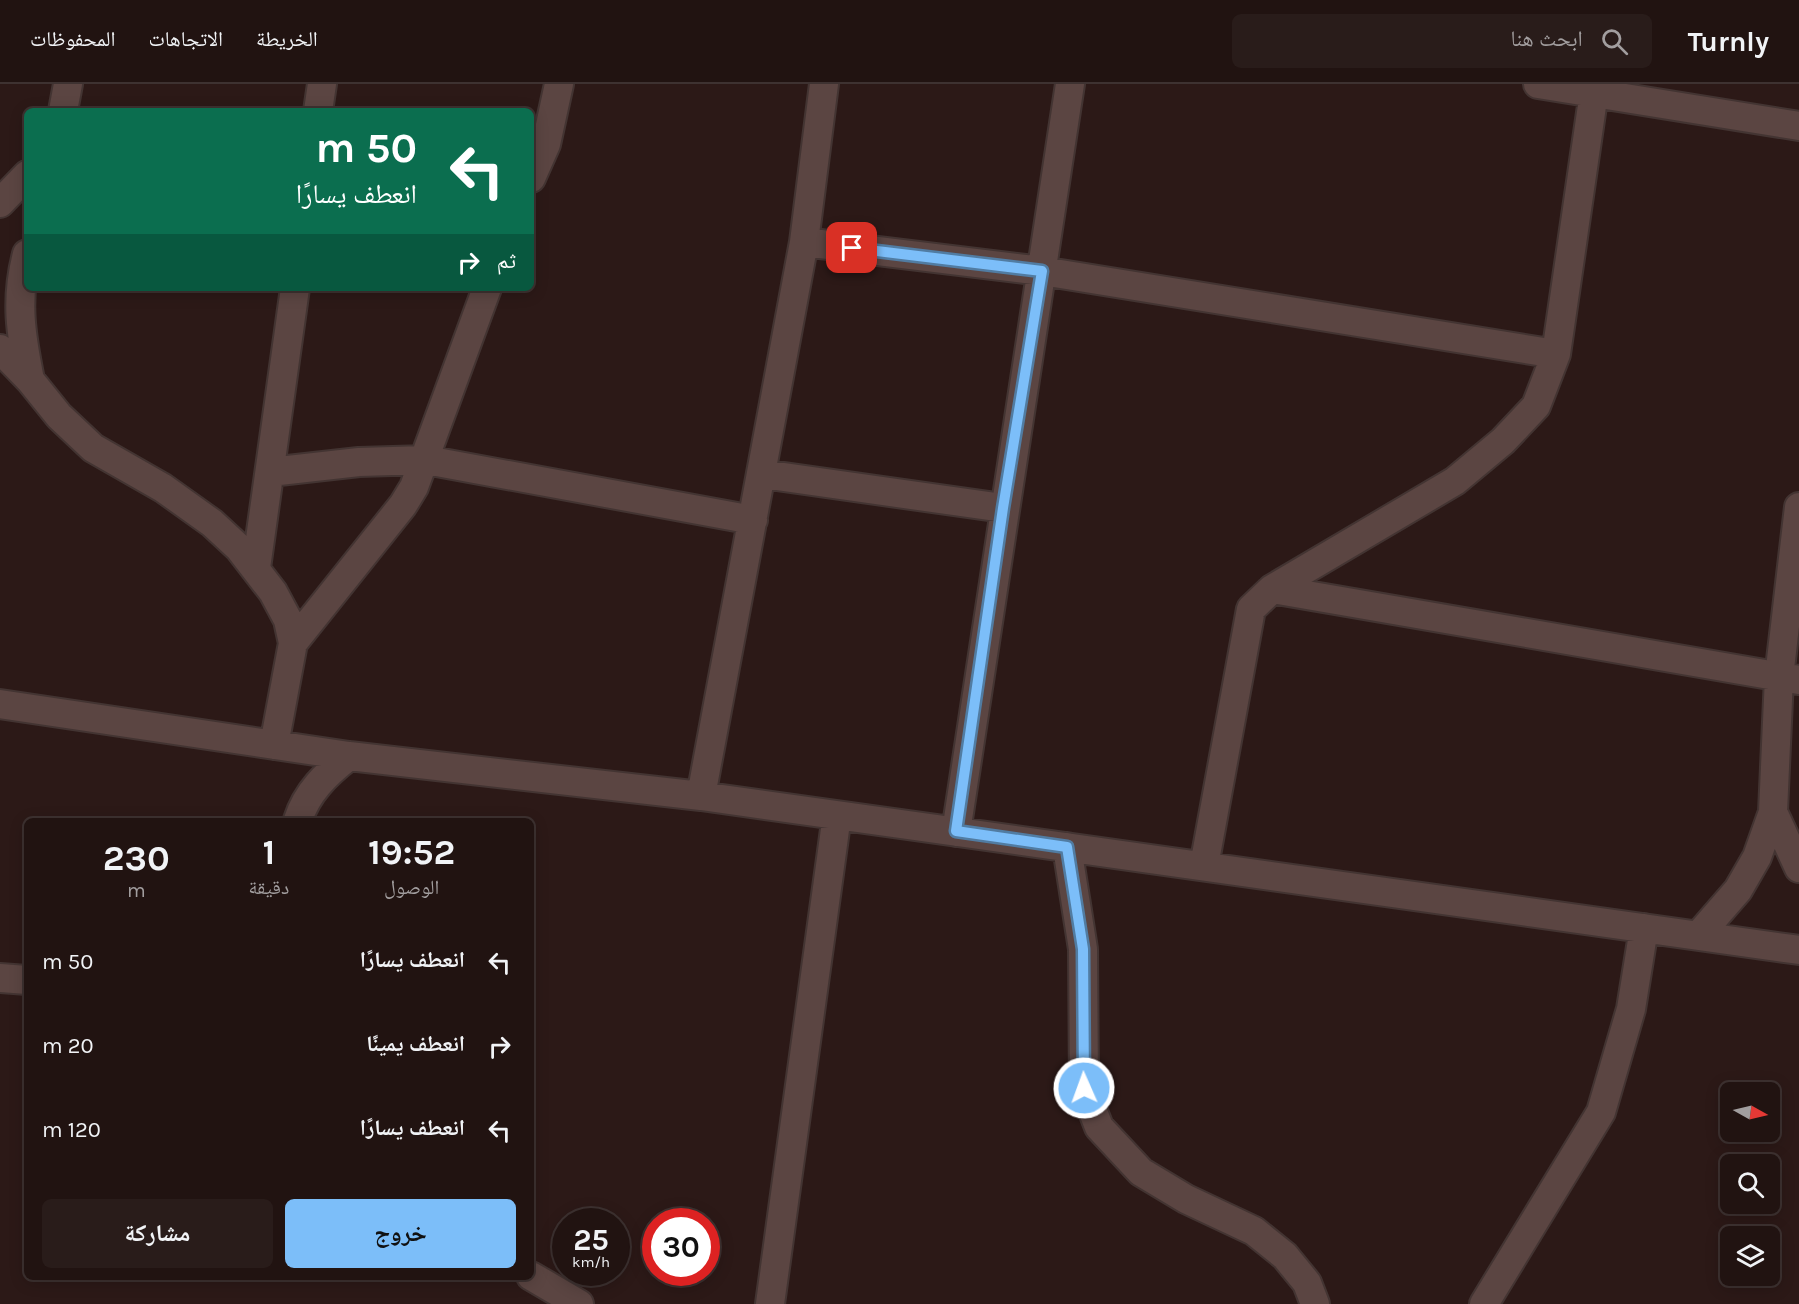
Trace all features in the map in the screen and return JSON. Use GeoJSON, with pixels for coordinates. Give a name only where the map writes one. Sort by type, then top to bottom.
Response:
{"type":"FeatureCollection","features":[{"type":"Feature","properties":{"kind":"street"},"geometry":{"type":"LineString","coordinates":[[64,108],[69,84]]}},
{"type":"Feature","properties":{"kind":"street"},"geometry":{"type":"LineString","coordinates":[[318,108],[322,84]]}},
{"type":"Feature","properties":{"kind":"street"},"geometry":{"type":"LineString","coordinates":[[534,171],[546,144],[559,84]]}},
{"type":"Feature","properties":{"kind":"street"},"geometry":{"type":"LineString","coordinates":[[701,796],[804,242],[824,84]]}},
{"type":"Feature","properties":{"kind":"street"},"geometry":{"type":"LineString","coordinates":[[956,831],[1003,508],[1070,84]]}},
{"type":"Feature","properties":{"kind":"street"},"geometry":{"type":"LineString","coordinates":[[1538,84],[1799,126]]}},
{"type":"Feature","properties":{"kind":"street"},"geometry":{"type":"LineString","coordinates":[[1204,866],[1251,609],[1272,589],[1455,481],[1503,441],[1536,406],[1556,354],[1594,92]]}},
{"type":"Feature","properties":{"kind":"street"},"geometry":{"type":"LineString","coordinates":[[0,203],[24,178]]}},
{"type":"Feature","properties":{"kind":"street"},"geometry":{"type":"LineString","coordinates":[[804,242],[1042,271],[1556,354]]}},
{"type":"Feature","properties":{"kind":"street"},"geometry":{"type":"LineString","coordinates":[[24,266],[19,323],[30,380]]}},
{"type":"Feature","properties":{"kind":"street"},"geometry":{"type":"LineString","coordinates":[[256,568],[294,291]]}},
{"type":"Feature","properties":{"kind":"street"},"geometry":{"type":"LineString","coordinates":[[293,643],[403,505],[426,460],[486,291]]}},
{"type":"Feature","properties":{"kind":"street"},"geometry":{"type":"LineString","coordinates":[[0,349],[30,380],[59,416],[93,448],[163,488],[212,523],[256,568],[288,620],[293,643],[274,745]]}},
{"type":"Feature","properties":{"kind":"street"},"geometry":{"type":"LineString","coordinates":[[270,472],[359,462],[426,460],[753,520]]}},
{"type":"Feature","properties":{"kind":"street"},"geometry":{"type":"LineString","coordinates":[[762,474],[1003,508]]}},
{"type":"Feature","properties":{"kind":"street"},"geometry":{"type":"LineString","coordinates":[[1699,936],[1738,890],[1757,857],[1773,812],[1789,679],[1799,507]]}},
{"type":"Feature","properties":{"kind":"street"},"geometry":{"type":"LineString","coordinates":[[1272,589],[1789,679]]}},
{"type":"Feature","properties":{"kind":"street"},"geometry":{"type":"LineString","coordinates":[[0,704],[350,756],[701,796],[1799,950]]}},
{"type":"Feature","properties":{"kind":"street"},"geometry":{"type":"LineString","coordinates":[[298,818],[304,802],[328,772],[350,756]]}},
{"type":"Feature","properties":{"kind":"street"},"geometry":{"type":"LineString","coordinates":[[1773,812],[1799,868]]}},
{"type":"Feature","properties":{"kind":"street"},"geometry":{"type":"LineString","coordinates":[[770,1304],[837,815]]}},
{"type":"Feature","properties":{"kind":"street"},"geometry":{"type":"LineString","coordinates":[[1067,847],[1083,949],[1084,1088],[1099,1127],[1141,1172],[1186,1199],[1254,1231],[1285,1256],[1307,1283],[1315,1304]]}},
{"type":"Feature","properties":{"kind":"street"},"geometry":{"type":"LineString","coordinates":[[1484,1304],[1601,1112],[1631,1009],[1644,928]]}},
{"type":"Feature","properties":{"kind":"street"},"geometry":{"type":"LineString","coordinates":[[0,978],[24,980]]}},
{"type":"Feature","properties":{"kind":"street"},"geometry":{"type":"LineString","coordinates":[[534,1278],[579,1304]]}},
{"type":"Feature","properties":{"kind":"route"},"geometry":{"type":"LineString","coordinates":[[852,248],[1042,271],[1003,508],[956,831],[1067,847],[1083,949],[1081,1027],[1084,1088]]}}]}
